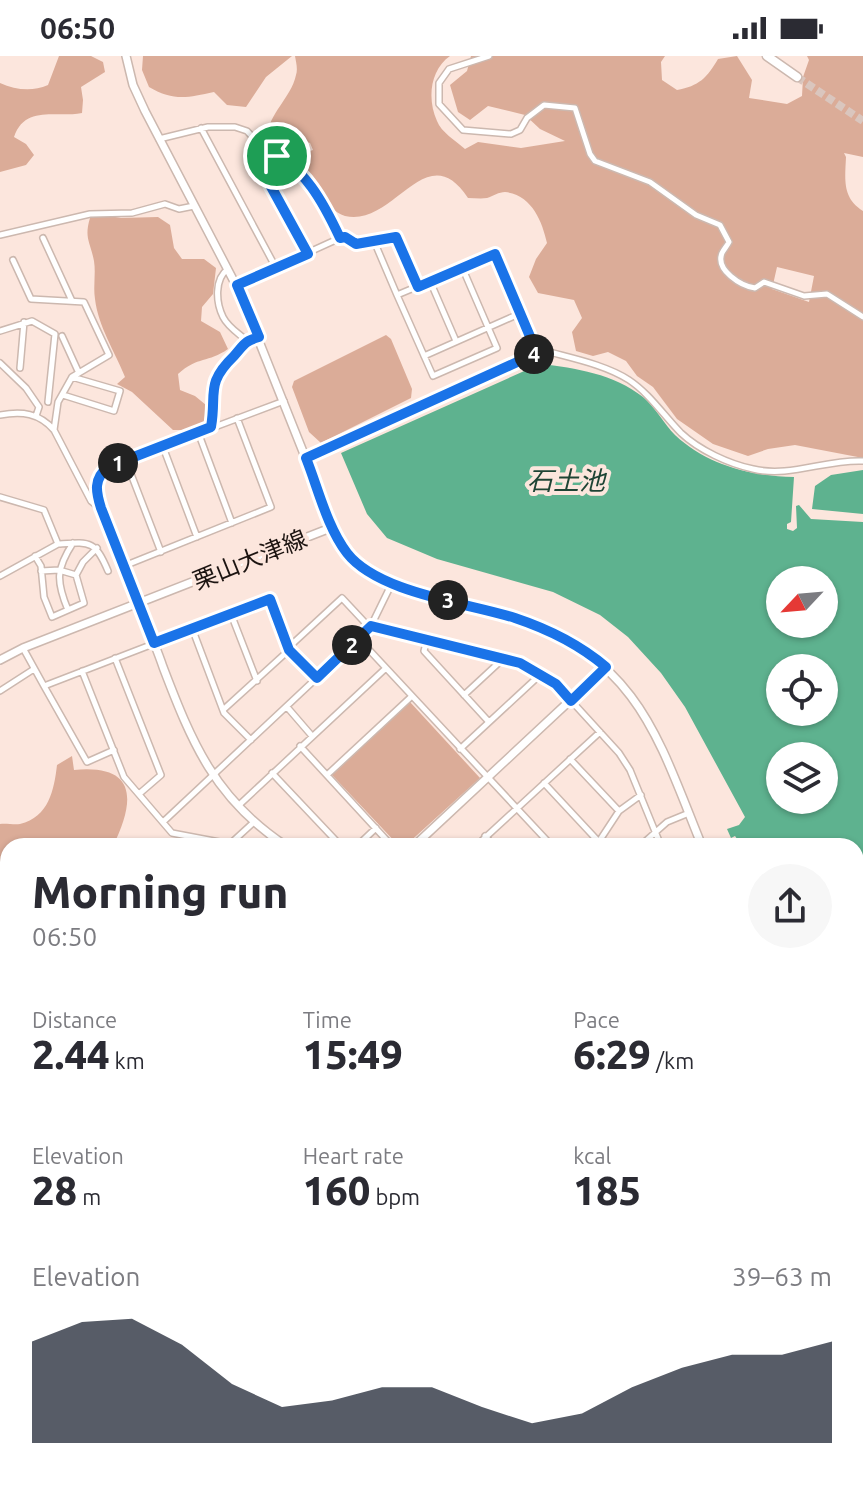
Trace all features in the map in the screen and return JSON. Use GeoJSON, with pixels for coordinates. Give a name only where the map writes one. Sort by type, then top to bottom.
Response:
{"type":"FeatureCollection","features":[{"type":"Feature","properties":{"kind":"main road"},"geometry":{"type":"LineString","coordinates":[[767,56],[797,77]]}},
{"type":"Feature","properties":{"kind":"street","name":"栗山大津線"},"geometry":{"type":"LineString","coordinates":[[0,660],[23,648],[333,527],[237,285],[159,139],[133,85],[126,56]]}},
{"type":"Feature","properties":{"kind":"street"},"geometry":{"type":"LineString","coordinates":[[489,56],[449,69],[439,83],[439,104],[463,130],[511,134],[520,130],[527,118],[544,105],[575,108],[595,161],[650,182],[696,215],[720,225],[729,242],[721,254],[724,270],[744,287],[755,288],[764,282],[804,296],[827,294],[863,317]]}},
{"type":"Feature","properties":{"kind":"street"},"geometry":{"type":"LineString","coordinates":[[159,139],[221,126],[247,131],[267,153],[284,159],[301,172],[340,238]]}},
{"type":"Feature","properties":{"kind":"street"},"geometry":{"type":"LineString","coordinates":[[201,128],[276,268]]}},
{"type":"Feature","properties":{"kind":"street"},"geometry":{"type":"LineString","coordinates":[[267,153],[263,172],[308,254]]}},
{"type":"Feature","properties":{"kind":"street"},"geometry":{"type":"LineString","coordinates":[[0,235],[90,214],[132,213],[165,204],[179,209],[195,205]]}},
{"type":"Feature","properties":{"kind":"street"},"geometry":{"type":"LineString","coordinates":[[237,285],[340,238],[345,237],[356,244],[396,237],[418,287]]}},
{"type":"Feature","properties":{"kind":"street"},"geometry":{"type":"LineString","coordinates":[[43,238],[72,301]]}},
{"type":"Feature","properties":{"kind":"street"},"geometry":{"type":"LineString","coordinates":[[373,241],[433,376],[497,348],[462,267]]}},
{"type":"Feature","properties":{"kind":"street"},"geometry":{"type":"LineString","coordinates":[[397,295],[495,254],[537,353]]}},
{"type":"Feature","properties":{"kind":"street"},"geometry":{"type":"LineString","coordinates":[[13,260],[31,299],[84,302],[109,355],[72,377],[58,402],[54,430]]}},
{"type":"Feature","properties":{"kind":"street"},"geometry":{"type":"LineString","coordinates":[[228,269],[219,279],[219,306],[228,324],[246,340]]}},
{"type":"Feature","properties":{"kind":"street"},"geometry":{"type":"LineString","coordinates":[[430,281],[456,341]]}},
{"type":"Feature","properties":{"kind":"street"},"geometry":{"type":"LineString","coordinates":[[424,356],[521,313]]}},
{"type":"Feature","properties":{"kind":"street"},"geometry":{"type":"LineString","coordinates":[[0,331],[32,321],[55,334],[48,402]]}},
{"type":"Feature","properties":{"kind":"street"},"geometry":{"type":"LineString","coordinates":[[20,368],[24,322]]}},
{"type":"Feature","properties":{"kind":"street"},"geometry":{"type":"LineString","coordinates":[[62,336],[78,371]]}},
{"type":"Feature","properties":{"kind":"street"},"geometry":{"type":"LineString","coordinates":[[211,427],[214,381],[246,340],[259,337]]}},
{"type":"Feature","properties":{"kind":"street"},"geometry":{"type":"LineString","coordinates":[[306,458],[542,350],[620,374],[638,386],[693,443],[753,469],[790,471],[843,461],[863,461]]}},
{"type":"Feature","properties":{"kind":"street"},"geometry":{"type":"LineString","coordinates":[[0,363],[26,388],[39,407],[36,416]]}},
{"type":"Feature","properties":{"kind":"street"},"geometry":{"type":"LineString","coordinates":[[63,395],[114,411],[120,391],[72,377]]}},
{"type":"Feature","properties":{"kind":"street"},"geometry":{"type":"LineString","coordinates":[[275,838],[254,822],[213,776],[187,732],[96,493],[99,477],[108,467],[284,401]]}},
{"type":"Feature","properties":{"kind":"street"},"geometry":{"type":"LineString","coordinates":[[0,415],[36,416],[54,430],[91,501],[101,508]]}},
{"type":"Feature","properties":{"kind":"street"},"geometry":{"type":"LineString","coordinates":[[124,566],[271,507],[237,418]]}},
{"type":"Feature","properties":{"kind":"street"},"geometry":{"type":"LineString","coordinates":[[198,432],[232,523]]}},
{"type":"Feature","properties":{"kind":"street"},"geometry":{"type":"LineString","coordinates":[[163,447],[197,537]]}},
{"type":"Feature","properties":{"kind":"street"},"geometry":{"type":"LineString","coordinates":[[126,461],[161,552]]}},
{"type":"Feature","properties":{"kind":"street"},"geometry":{"type":"LineString","coordinates":[[0,497],[44,510],[58,544]]}},
{"type":"Feature","properties":{"kind":"street"},"geometry":{"type":"LineString","coordinates":[[333,527],[356,563],[374,575],[537,627],[581,648],[606,667],[629,691],[651,723],[699,838]]}},
{"type":"Feature","properties":{"kind":"street"},"geometry":{"type":"LineString","coordinates":[[0,576],[58,544],[88,542],[97,548],[108,571]]}},
{"type":"Feature","properties":{"kind":"street"},"geometry":{"type":"LineString","coordinates":[[68,610],[59,570],[73,543]]}},
{"type":"Feature","properties":{"kind":"street"},"geometry":{"type":"LineString","coordinates":[[35,556],[52,617],[84,603],[76,575],[83,562],[97,548]]}},
{"type":"Feature","properties":{"kind":"street"},"geometry":{"type":"LineString","coordinates":[[41,571],[59,570],[76,575]]}},
{"type":"Feature","properties":{"kind":"street"},"geometry":{"type":"LineString","coordinates":[[163,822],[359,639],[370,627],[392,583]]}},
{"type":"Feature","properties":{"kind":"street"},"geometry":{"type":"LineString","coordinates":[[223,710],[342,598],[370,627],[504,658],[556,684],[630,770],[658,838]]}},
{"type":"Feature","properties":{"kind":"street"},"geometry":{"type":"LineString","coordinates":[[44,686],[270,599],[289,649],[317,678]]}},
{"type":"Feature","properties":{"kind":"street"},"geometry":{"type":"LineString","coordinates":[[231,614],[257,681]]}},
{"type":"Feature","properties":{"kind":"street"},"geometry":{"type":"LineString","coordinates":[[192,628],[223,710],[251,740]]}},
{"type":"Feature","properties":{"kind":"street"},"geometry":{"type":"LineString","coordinates":[[359,639],[545,838]]}},
{"type":"Feature","properties":{"kind":"street"},"geometry":{"type":"LineString","coordinates":[[427,639],[424,651],[489,722]]}},
{"type":"Feature","properties":{"kind":"street"},"geometry":{"type":"LineString","coordinates":[[23,648],[87,762],[114,750]]}},
{"type":"Feature","properties":{"kind":"street"},"geometry":{"type":"LineString","coordinates":[[115,658],[161,775],[139,794]]}},
{"type":"Feature","properties":{"kind":"street"},"geometry":{"type":"LineString","coordinates":[[464,695],[504,658]]}},
{"type":"Feature","properties":{"kind":"street"},"geometry":{"type":"LineString","coordinates":[[423,838],[606,667]]}},
{"type":"Feature","properties":{"kind":"street"},"geometry":{"type":"LineString","coordinates":[[238,806],[386,668]]}},
{"type":"Feature","properties":{"kind":"street"},"geometry":{"type":"LineString","coordinates":[[0,691],[34,669]]}},
{"type":"Feature","properties":{"kind":"street"},"geometry":{"type":"LineString","coordinates":[[82,671],[124,777],[172,833],[198,838]]}},
{"type":"Feature","properties":{"kind":"street"},"geometry":{"type":"LineString","coordinates":[[460,749],[541,674]]}},
{"type":"Feature","properties":{"kind":"street"},"geometry":{"type":"LineString","coordinates":[[327,775],[412,696]]}},
{"type":"Feature","properties":{"kind":"street"},"geometry":{"type":"LineString","coordinates":[[287,707],[312,736]]}},
{"type":"Feature","properties":{"kind":"street"},"geometry":{"type":"LineString","coordinates":[[485,836],[600,732]]}},
{"type":"Feature","properties":{"kind":"street"},"geometry":{"type":"LineString","coordinates":[[300,746],[385,838]]}},
{"type":"Feature","properties":{"kind":"street"},"geometry":{"type":"LineString","coordinates":[[570,759],[619,811]]}},
{"type":"Feature","properties":{"kind":"street"},"geometry":{"type":"LineString","coordinates":[[272,773],[333,838]]}},
{"type":"Feature","properties":{"kind":"street"},"geometry":{"type":"LineString","coordinates":[[544,783],[592,838]]}},
{"type":"Feature","properties":{"kind":"street"},"geometry":{"type":"LineString","coordinates":[[601,838],[619,811],[641,795]]}},
{"type":"Feature","properties":{"kind":"street"},"geometry":{"type":"LineString","coordinates":[[648,838],[655,830],[689,813]]}},
{"type":"Feature","properties":{"kind":"street"},"geometry":{"type":"LineString","coordinates":[[237,838],[254,822]]}},
{"type":"Feature","properties":{"kind":"street"},"geometry":{"type":"LineString","coordinates":[[365,838],[376,828]]}},
{"type":"Feature","properties":{"kind":"shaded area"},"geometry":{"type":"Polygon","coordinates":[[[59,56],[91,56],[103,62],[105,72],[81,87],[82,113],[42,115],[26,120],[14,137],[26,144],[34,155],[26,165],[0,172],[0,83],[24,89],[48,85],[59,56]]]}},
{"type":"Feature","properties":{"kind":"shaded area"},"geometry":{"type":"Polygon","coordinates":[[[143,56],[292,56],[266,77],[246,107],[227,105],[214,92],[180,97],[165,95],[149,87],[142,70],[143,56]]]}},
{"type":"Feature","properties":{"kind":"shaded area"},"geometry":{"type":"Polygon","coordinates":[[[295,56],[450,56],[434,77],[432,104],[439,125],[465,149],[478,142],[521,148],[565,141],[540,129],[525,115],[488,106],[470,120],[458,112],[450,85],[467,71],[471,56],[665,56],[661,62],[662,80],[677,90],[702,80],[718,59],[737,56],[752,80],[749,98],[787,104],[802,96],[803,77],[809,60],[807,56],[863,56],[863,157],[844,153],[848,194],[863,211],[863,458],[795,445],[748,456],[713,444],[677,419],[653,387],[637,376],[626,361],[608,352],[593,356],[576,351],[572,332],[582,318],[574,300],[538,293],[529,277],[547,243],[534,210],[514,194],[503,192],[487,198],[468,198],[453,181],[438,176],[424,179],[363,216],[345,216],[330,207],[290,158],[297,151],[304,153],[313,150],[310,143],[296,139],[271,151],[268,140],[271,121],[293,85],[297,70],[295,56]],[[777,267],[772,289],[809,302],[814,276],[777,267]]]}},
{"type":"Feature","properties":{"kind":"shaded area"},"geometry":{"type":"Polygon","coordinates":[[[104,215],[158,217],[170,225],[174,248],[182,259],[204,259],[216,268],[213,294],[202,307],[201,321],[220,332],[228,349],[191,364],[178,374],[180,390],[206,405],[206,421],[194,430],[173,430],[132,392],[117,384],[125,377],[97,309],[94,261],[88,235],[90,218],[104,215]]]}},
{"type":"Feature","properties":{"kind":"shaded area"},"geometry":{"type":"Polygon","coordinates":[[[386,335],[391,339],[412,389],[411,398],[321,443],[309,432],[292,387],[294,381],[386,335]]]}},
{"type":"Feature","properties":{"kind":"shaded area"},"geometry":{"type":"Polygon","coordinates":[[[410,702],[480,778],[414,838],[391,838],[332,775],[410,702]]]}},
{"type":"Feature","properties":{"kind":"shaded area"},"geometry":{"type":"Polygon","coordinates":[[[72,756],[74,770],[110,773],[120,780],[126,789],[127,801],[116,838],[0,838],[0,824],[20,824],[44,809],[52,793],[57,765],[72,756]]]}},
{"type":"Feature","properties":{"kind":"water","name":"石土池"},"geometry":{"type":"Polygon","coordinates":[[[540,364],[594,373],[632,389],[648,401],[675,435],[715,461],[746,471],[794,477],[791,522],[787,524],[787,529],[793,531],[797,528],[796,506],[799,505],[811,519],[863,522],[863,838],[731,838],[727,829],[739,825],[745,817],[685,707],[661,673],[628,637],[600,615],[553,592],[437,559],[387,538],[367,514],[341,453],[540,364]]]}},
{"type":"Feature","properties":{"kind":"water"},"geometry":{"type":"Polygon","coordinates":[[[863,470],[863,514],[812,509],[815,486],[831,475],[863,470]]]}},
{"type":"Feature","properties":{"kind":"tunnel"},"geometry":{"type":"LineString","coordinates":[[797,77],[863,121]]}},
{"type":"Feature","properties":{"kind":"route"},"geometry":{"type":"LineString","coordinates":[[267,153],[277,156],[301,172],[340,238],[345,237],[356,244],[396,237],[418,287],[495,254],[537,353],[306,458],[343,546],[365,570],[397,585],[517,619],[581,648],[606,667],[571,701],[556,684],[520,663],[371,626],[317,678],[289,650],[270,599],[154,643],[101,508],[96,493],[97,482],[108,467],[211,427],[213,387],[217,375],[246,340],[259,337],[237,285],[308,254],[263,172],[267,153]]}}]}
